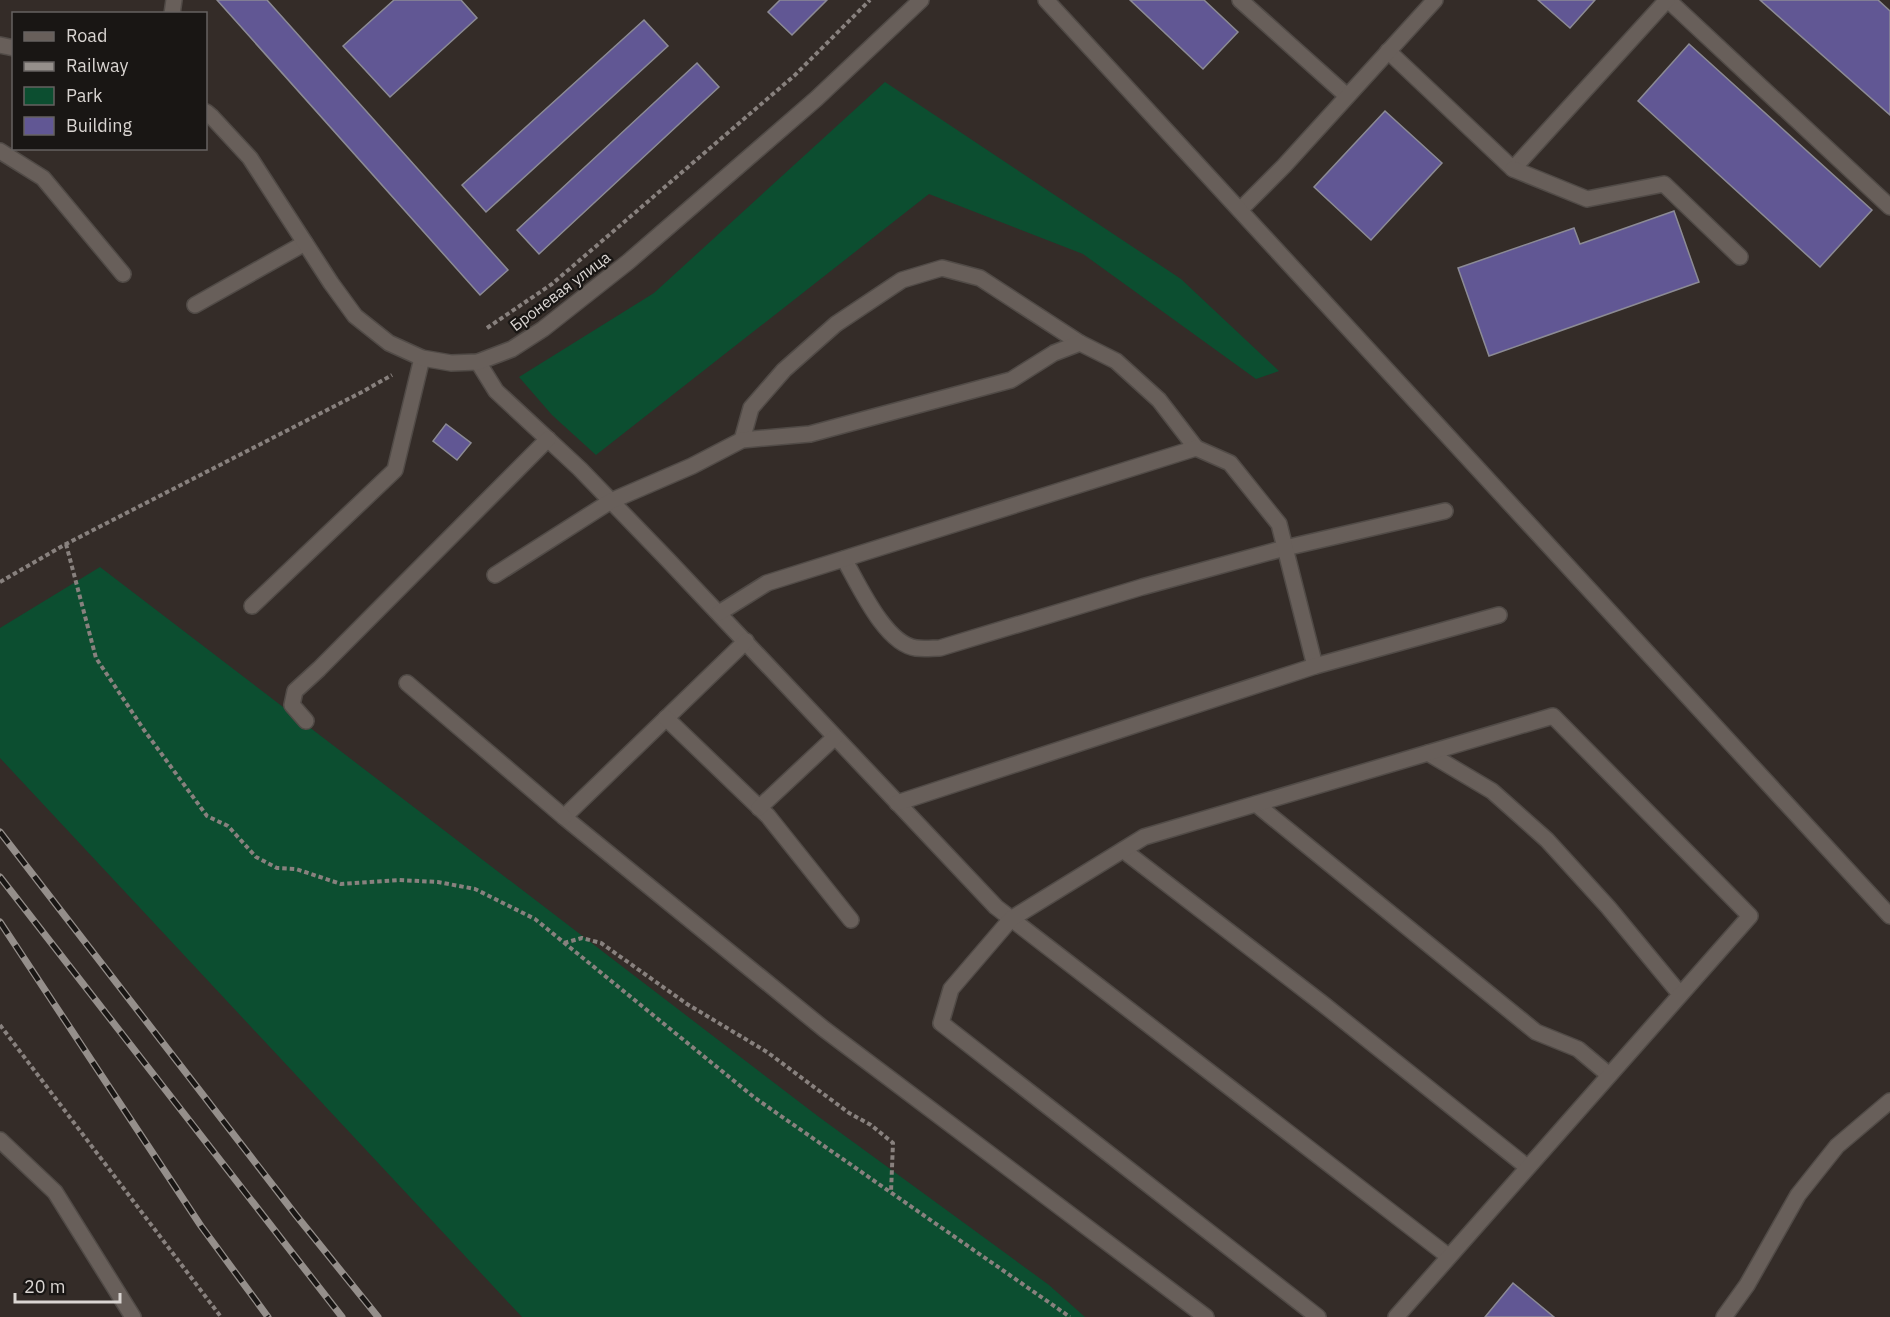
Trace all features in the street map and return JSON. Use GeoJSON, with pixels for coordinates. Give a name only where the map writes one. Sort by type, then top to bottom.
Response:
{"type":"FeatureCollection","features":[{"type":"Feature","properties":{"kind":"street","name":"Броневая улица"},"geometry":{"type":"LineString","coordinates":[[207,113],[250,158],[355,316],[389,344],[422,358],[451,363],[478,362],[512,349],[543,329],[628,262],[816,99],[921,0]]}},
{"type":"Feature","properties":{"kind":"street"},"geometry":{"type":"LineString","coordinates":[[1046,0],[1890,916]]}},
{"type":"Feature","properties":{"kind":"street"},"geometry":{"type":"LineString","coordinates":[[1240,0],[1347,96]]}},
{"type":"Feature","properties":{"kind":"street"},"geometry":{"type":"LineString","coordinates":[[1240,210],[1435,0]]}},
{"type":"Feature","properties":{"kind":"street"},"geometry":{"type":"LineString","coordinates":[[1512,169],[1668,0],[1890,207]]}},
{"type":"Feature","properties":{"kind":"street"},"geometry":{"type":"LineString","coordinates":[[0,45],[0,54]]}},
{"type":"Feature","properties":{"kind":"street"},"geometry":{"type":"LineString","coordinates":[[1388,51],[1512,169],[1587,199],[1664,184],[1740,257]]}},
{"type":"Feature","properties":{"kind":"street"},"geometry":{"type":"LineString","coordinates":[[0,151],[43,178],[123,274]]}},
{"type":"Feature","properties":{"kind":"street"},"geometry":{"type":"LineString","coordinates":[[195,305],[305,243]]}},
{"type":"Feature","properties":{"kind":"street"},"geometry":{"type":"LineString","coordinates":[[742,440],[751,408],[784,370],[836,324],[902,280],[942,268],[980,278],[1080,342],[1116,361],[1159,400],[1196,448],[1230,464],[1279,524],[1315,666]]}},
{"type":"Feature","properties":{"kind":"street"},"geometry":{"type":"LineString","coordinates":[[495,575],[611,501],[692,466],[742,440],[810,434],[1011,380],[1054,353],[1080,342]]}},
{"type":"Feature","properties":{"kind":"street"},"geometry":{"type":"LineString","coordinates":[[252,606],[395,470],[422,358]]}},
{"type":"Feature","properties":{"kind":"street"},"geometry":{"type":"LineString","coordinates":[[478,362],[496,391],[611,501],[996,907],[1449,1256]]}},
{"type":"Feature","properties":{"kind":"street"},"geometry":{"type":"LineString","coordinates":[[306,721],[292,705],[295,691],[548,439]]}},
{"type":"Feature","properties":{"kind":"street"},"geometry":{"type":"LineString","coordinates":[[719,614],[767,583],[1196,448]]}},
{"type":"Feature","properties":{"kind":"street"},"geometry":{"type":"LineString","coordinates":[[844,559],[871,606],[892,636],[915,648],[940,648],[1142,586],[1285,548],[1445,511]]}},
{"type":"Feature","properties":{"kind":"street"},"geometry":{"type":"LineString","coordinates":[[897,803],[1315,666],[1499,615]]}},
{"type":"Feature","properties":{"kind":"street"},"geometry":{"type":"LineString","coordinates":[[564,817],[746,641]]}},
{"type":"Feature","properties":{"kind":"street"},"geometry":{"type":"LineString","coordinates":[[407,683],[564,817],[824,1029],[1206,1317]]}},
{"type":"Feature","properties":{"kind":"street"},"geometry":{"type":"LineString","coordinates":[[1318,1317],[941,1023],[951,989],[1011,919],[1144,837],[1553,716],[1750,916],[1396,1317]]}},
{"type":"Feature","properties":{"kind":"street"},"geometry":{"type":"LineString","coordinates":[[666,718],[768,816],[851,920]]}},
{"type":"Feature","properties":{"kind":"street"},"geometry":{"type":"LineString","coordinates":[[759,808],[835,737]]}},
{"type":"Feature","properties":{"kind":"street"},"geometry":{"type":"LineString","coordinates":[[1428,753],[1492,791],[1547,840],[1680,994]]}},
{"type":"Feature","properties":{"kind":"street"},"geometry":{"type":"LineString","coordinates":[[1256,804],[1536,1032],[1578,1049],[1609,1074]]}},
{"type":"Feature","properties":{"kind":"street"},"geometry":{"type":"LineString","coordinates":[[1123,850],[1323,1004],[1527,1167]]}},
{"type":"Feature","properties":{"kind":"street"},"geometry":{"type":"LineString","coordinates":[[1724,1317],[1747,1285],[1798,1195],[1837,1146],[1890,1101]]}},
{"type":"Feature","properties":{"kind":"street"},"geometry":{"type":"LineString","coordinates":[[0,1140],[54,1192],[133,1317]]}},
{"type":"Feature","properties":{"kind":"path"},"geometry":{"type":"LineString","coordinates":[[479,332],[552,285],[795,75],[870,0]]}},
{"type":"Feature","properties":{"kind":"path"},"geometry":{"type":"LineString","coordinates":[[0,582],[66,543],[363,392],[422,358]]}},
{"type":"Feature","properties":{"kind":"path"},"geometry":{"type":"LineString","coordinates":[[66,543],[96,658],[196,803],[207,816],[228,826],[256,857],[277,868],[297,869],[341,884],[399,880],[438,882],[475,890],[535,919],[755,1098],[1070,1317]]}},
{"type":"Feature","properties":{"kind":"path"},"geometry":{"type":"LineString","coordinates":[[564,943],[582,938],[601,944],[687,1004],[767,1052],[849,1113],[871,1125],[893,1143],[891,1192]]}},
{"type":"Feature","properties":{"kind":"path"},"geometry":{"type":"LineString","coordinates":[[0,1025],[221,1317]]}},
{"type":"Feature","properties":{"kind":"green space"},"geometry":{"type":"Polygon","coordinates":[[[885,82],[1181,279],[1279,371],[1256,379],[1083,254],[929,194],[596,455],[552,415],[519,377],[654,293],[885,82]]]}},
{"type":"Feature","properties":{"kind":"green space"},"geometry":{"type":"Polygon","coordinates":[[[100,567],[819,1117],[1049,1285],[1085,1317],[522,1317],[0,758],[0,628],[100,567]]]}},
{"type":"Feature","properties":{"kind":"building"},"geometry":{"type":"Polygon","coordinates":[[[217,0],[267,0],[508,270],[480,295],[217,0]]]}},
{"type":"Feature","properties":{"kind":"building"},"geometry":{"type":"Polygon","coordinates":[[[394,0],[461,0],[477,18],[390,97],[343,46],[394,0]]]}},
{"type":"Feature","properties":{"kind":"building"},"geometry":{"type":"Polygon","coordinates":[[[780,0],[827,0],[792,35],[768,12],[780,0]]]}},
{"type":"Feature","properties":{"kind":"building"},"geometry":{"type":"Polygon","coordinates":[[[1130,0],[1204,0],[1238,32],[1203,69],[1130,0]]]}},
{"type":"Feature","properties":{"kind":"building"},"geometry":{"type":"Polygon","coordinates":[[[1538,0],[1595,0],[1570,28],[1538,0]]]}},
{"type":"Feature","properties":{"kind":"building"},"geometry":{"type":"Polygon","coordinates":[[[1760,0],[1878,0],[1890,11],[1890,115],[1760,0]]]}},
{"type":"Feature","properties":{"kind":"building"},"geometry":{"type":"Polygon","coordinates":[[[644,20],[668,46],[486,212],[462,185],[644,20]]]}},
{"type":"Feature","properties":{"kind":"building"},"geometry":{"type":"Polygon","coordinates":[[[1689,44],[1872,210],[1820,267],[1638,101],[1689,44]]]}},
{"type":"Feature","properties":{"kind":"building"},"geometry":{"type":"Polygon","coordinates":[[[697,63],[719,87],[539,254],[517,230],[697,63]]]}},
{"type":"Feature","properties":{"kind":"building"},"geometry":{"type":"Polygon","coordinates":[[[1385,111],[1442,163],[1371,240],[1314,187],[1385,111]]]}},
{"type":"Feature","properties":{"kind":"building"},"geometry":{"type":"Polygon","coordinates":[[[1674,211],[1699,282],[1489,356],[1458,268],[1574,228],[1580,244],[1674,211]]]}},
{"type":"Feature","properties":{"kind":"building"},"geometry":{"type":"Polygon","coordinates":[[[446,424],[471,443],[457,460],[433,441],[446,424]]]}},
{"type":"Feature","properties":{"kind":"building"},"geometry":{"type":"Polygon","coordinates":[[[1513,1283],[1554,1317],[1485,1317],[1513,1283]]]}},
{"type":"Feature","properties":{"kind":"railway"},"geometry":{"type":"LineString","coordinates":[[0,832],[295,1214],[378,1317]]}},
{"type":"Feature","properties":{"kind":"railway"},"geometry":{"type":"LineString","coordinates":[[0,877],[342,1317]]}},
{"type":"Feature","properties":{"kind":"railway"},"geometry":{"type":"LineString","coordinates":[[0,922],[201,1226],[268,1317]]}}]}
